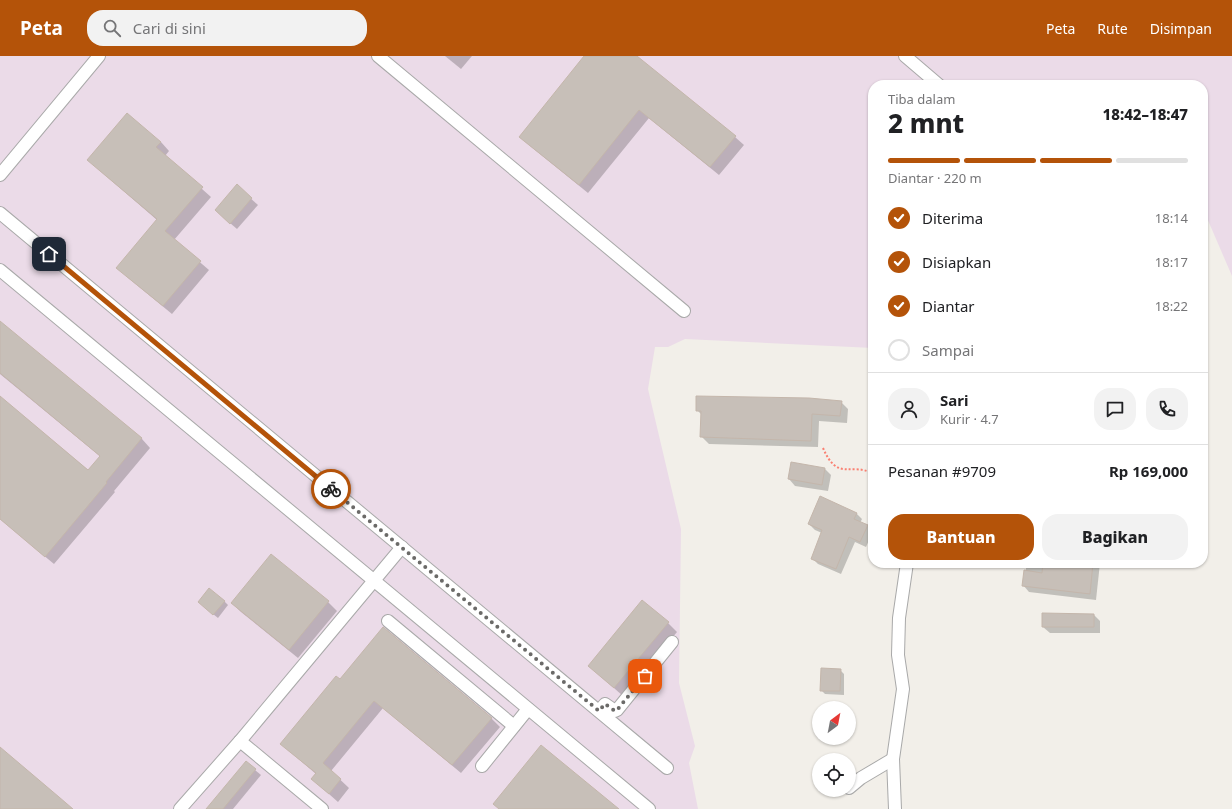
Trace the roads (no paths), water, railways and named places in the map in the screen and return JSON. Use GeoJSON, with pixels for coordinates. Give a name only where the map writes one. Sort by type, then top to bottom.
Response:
{"type":"FeatureCollection","features":[{"type":"Feature","properties":{"kind":"street"},"geometry":{"type":"LineString","coordinates":[[0,175],[99,56]]}},
{"type":"Feature","properties":{"kind":"street"},"geometry":{"type":"LineString","coordinates":[[378,56],[684,311]]}},
{"type":"Feature","properties":{"kind":"street"},"geometry":{"type":"LineString","coordinates":[[905,56],[933,80]]}},
{"type":"Feature","properties":{"kind":"street"},"geometry":{"type":"LineString","coordinates":[[0,213],[667,768]]}},
{"type":"Feature","properties":{"kind":"street"},"geometry":{"type":"LineString","coordinates":[[0,270],[649,809]]}},
{"type":"Feature","properties":{"kind":"street"},"geometry":{"type":"LineString","coordinates":[[180,809],[240,741],[402,547]]}},
{"type":"Feature","properties":{"kind":"street"},"geometry":{"type":"LineString","coordinates":[[895,809],[893,759],[903,689],[898,655],[899,618],[906,568]]}},
{"type":"Feature","properties":{"kind":"street"},"geometry":{"type":"LineString","coordinates":[[388,621],[514,726]]}},
{"type":"Feature","properties":{"kind":"street"},"geometry":{"type":"LineString","coordinates":[[599,711],[605,704],[615,711],[617,710],[672,642]]}},
{"type":"Feature","properties":{"kind":"street"},"geometry":{"type":"LineString","coordinates":[[482,766],[528,709]]}},
{"type":"Feature","properties":{"kind":"street"},"geometry":{"type":"LineString","coordinates":[[240,741],[322,809]]}},
{"type":"Feature","properties":{"kind":"street"},"geometry":{"type":"LineString","coordinates":[[856,782],[893,759]]}}]}
